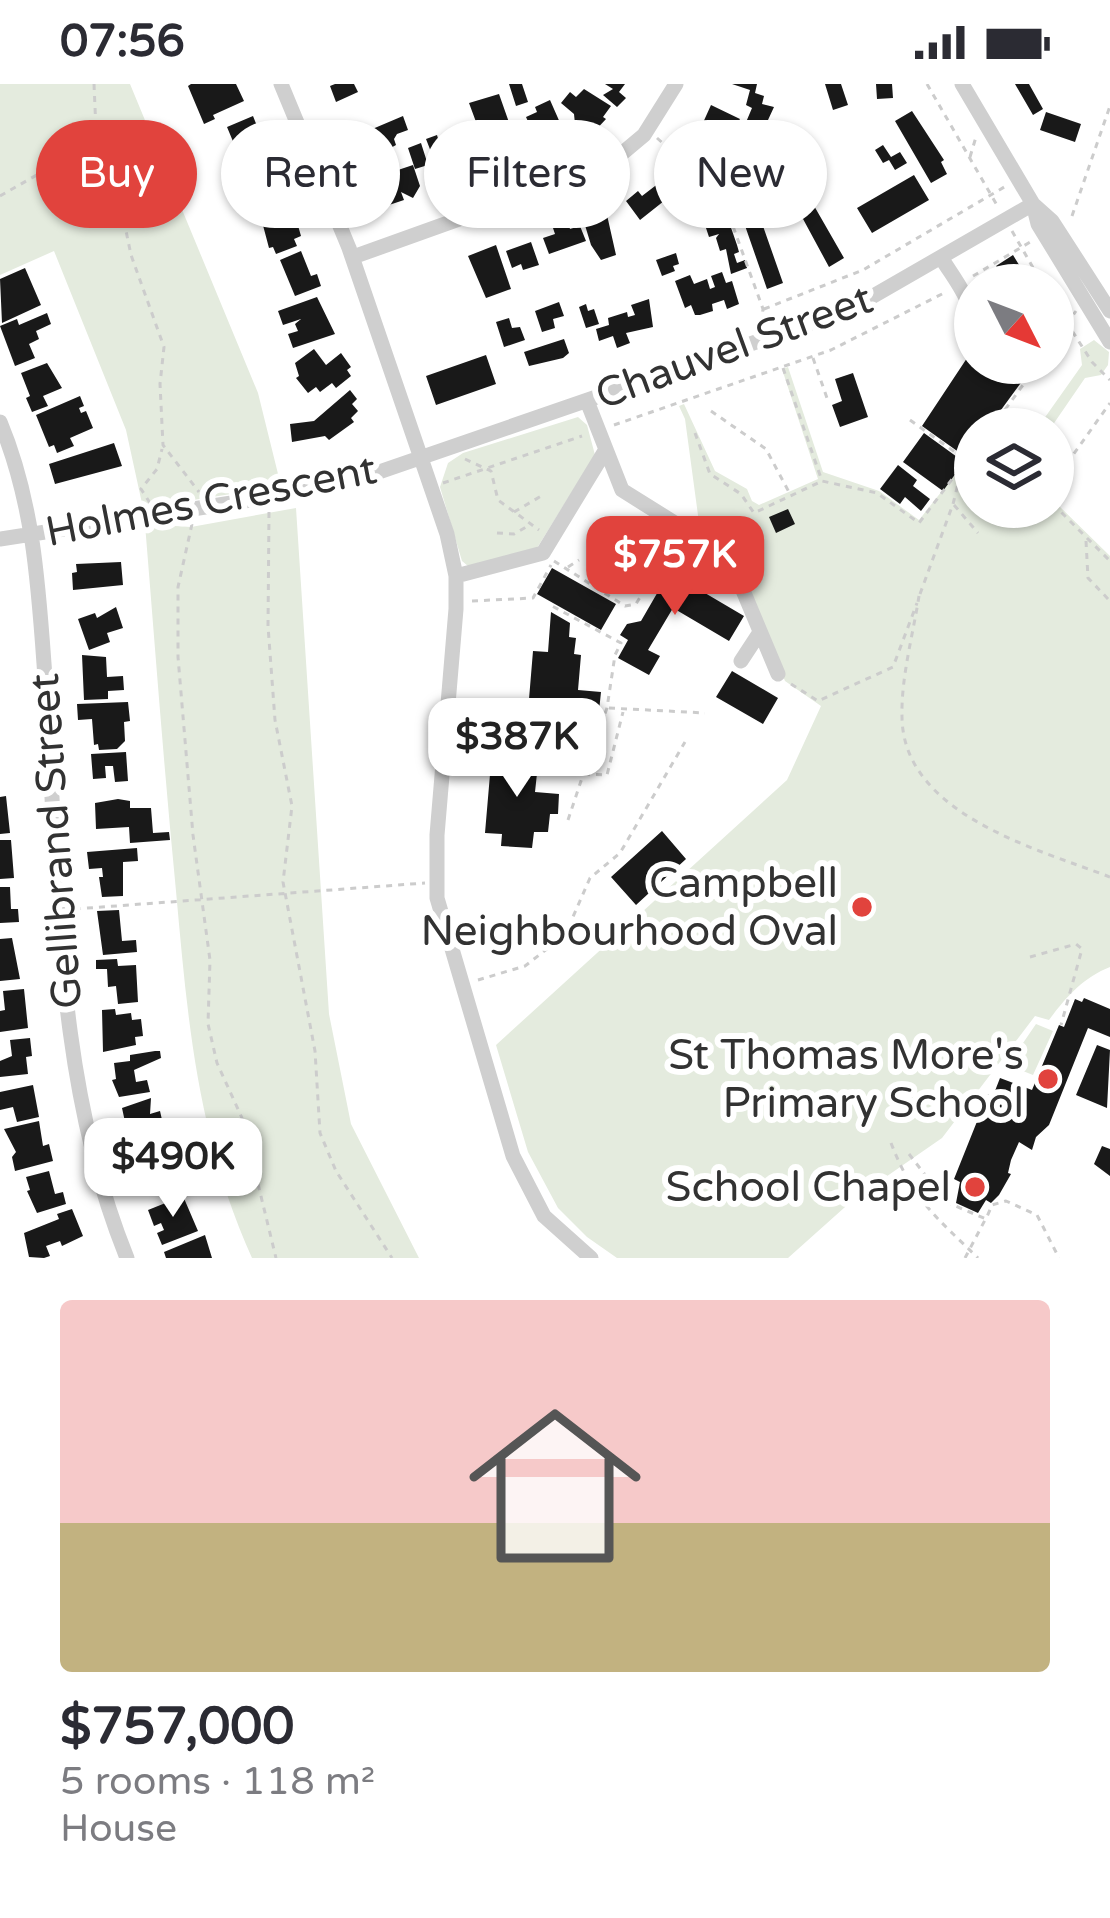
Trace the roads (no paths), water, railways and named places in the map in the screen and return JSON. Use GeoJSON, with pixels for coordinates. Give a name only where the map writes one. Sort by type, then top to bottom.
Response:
{"type":"FeatureCollection","features":[{"type":"Feature","properties":{"kind":"street"},"geometry":{"type":"LineString","coordinates":[[281,84],[352,257],[447,534],[457,609],[436,882],[442,916],[513,1156],[544,1216],[591,1258]]}},
{"type":"Feature","properties":{"kind":"street"},"geometry":{"type":"LineString","coordinates":[[352,257],[596,172],[622,156],[648,130],[676,84]]}},
{"type":"Feature","properties":{"kind":"street"},"geometry":{"type":"LineString","coordinates":[[962,84],[1033,204],[1044,234],[1110,310]]}},
{"type":"Feature","properties":{"kind":"street"},"geometry":{"type":"LineString","coordinates":[[1033,204],[1055,226],[1107,332]]}},
{"type":"Feature","properties":{"kind":"street","name":"Chauvel Street"},"geometry":{"type":"LineString","coordinates":[[420,458],[853,309],[1033,204]]}},
{"type":"Feature","properties":{"kind":"street"},"geometry":{"type":"LineString","coordinates":[[942,259],[954,278]]}},
{"type":"Feature","properties":{"kind":"street"},"geometry":{"type":"LineString","coordinates":[[586,401],[622,490],[726,554],[778,674]]}},
{"type":"Feature","properties":{"kind":"street","name":"Gellibrand Street"},"geometry":{"type":"LineString","coordinates":[[0,422],[17,466],[32,534],[69,1027],[78,1089],[123,1257]]}},
{"type":"Feature","properties":{"kind":"street"},"geometry":{"type":"LineString","coordinates":[[455,576],[549,553],[604,451]]}},
{"type":"Feature","properties":{"kind":"street","name":"Holmes Crescent"},"geometry":{"type":"LineString","coordinates":[[0,539],[270,497],[352,480],[420,458]]}},
{"type":"Feature","properties":{"kind":"street"},"geometry":{"type":"LineString","coordinates":[[741,661],[760,632]]}},
{"type":"Feature","properties":{"kind":"place","name":"Campbell Neighbourhood Oval"},"geometry":{"type":"Point","coordinates":[862,907]}},
{"type":"Feature","properties":{"kind":"place","name":"St Thomas More's Primary School"},"geometry":{"type":"Point","coordinates":[1048,1079]}},
{"type":"Feature","properties":{"kind":"place","name":"School Chapel"},"geometry":{"type":"Point","coordinates":[975,1187]}}]}
